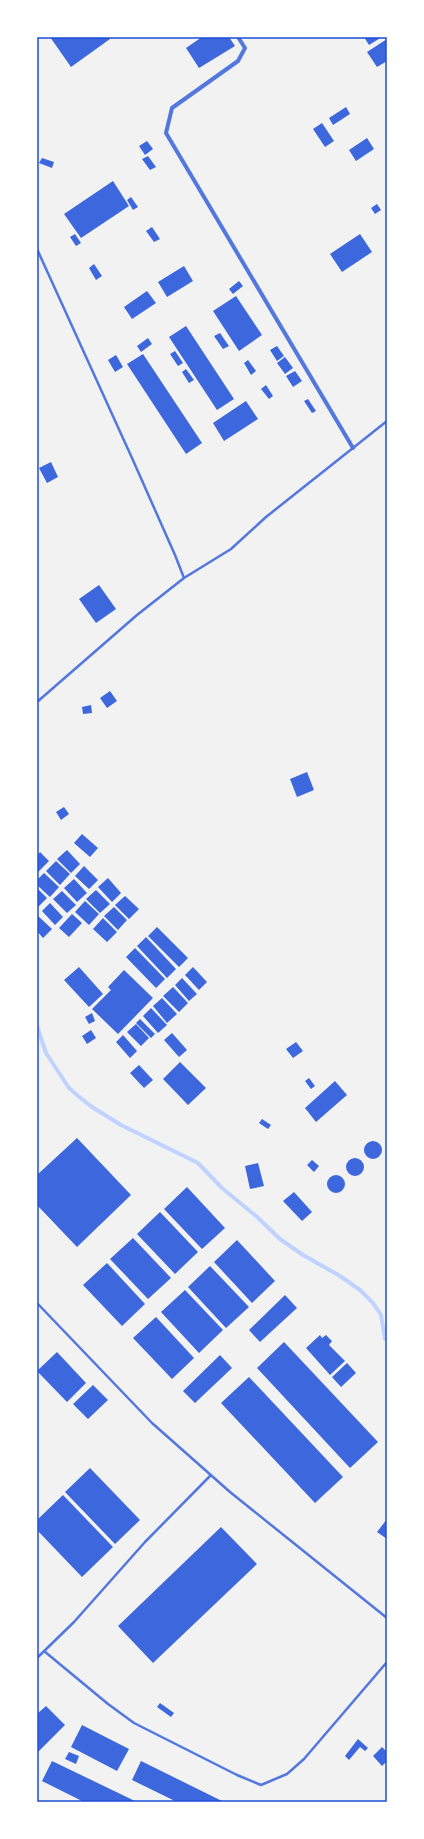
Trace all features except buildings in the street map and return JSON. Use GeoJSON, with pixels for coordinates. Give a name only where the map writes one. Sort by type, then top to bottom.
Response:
{"type":"FeatureCollection","features":[{"type":"Feature","properties":{"kind":"street"},"geometry":{"type":"LineString","coordinates":[[238,37],[245,48],[238,61],[172,108],[166,133],[353,448]]}},
{"type":"Feature","properties":{"kind":"lane"},"geometry":{"type":"LineString","coordinates":[[37,249],[176,555],[184,578]]}},
{"type":"Feature","properties":{"kind":"lane"},"geometry":{"type":"LineString","coordinates":[[37,702],[137,615],[184,578],[231,549],[266,517],[387,421]]}},
{"type":"Feature","properties":{"kind":"lane"},"geometry":{"type":"LineString","coordinates":[[37,1303],[152,1423],[211,1475],[387,1618]]}},
{"type":"Feature","properties":{"kind":"lane"},"geometry":{"type":"LineString","coordinates":[[37,1658],[74,1622],[145,1542],[211,1475]]}},
{"type":"Feature","properties":{"kind":"lane"},"geometry":{"type":"LineString","coordinates":[[44,1651],[108,1704],[134,1723],[237,1775],[261,1785],[287,1774],[304,1759],[387,1662]]}},
{"type":"Feature","properties":{"kind":"waterway"},"geometry":{"type":"LineString","coordinates":[[37,1026],[46,1053],[69,1088],[92,1107],[121,1125],[198,1163],[222,1188],[256,1216],[280,1239],[360,1290],[373,1303],[381,1315],[385,1339],[387,1339]]}}]}
